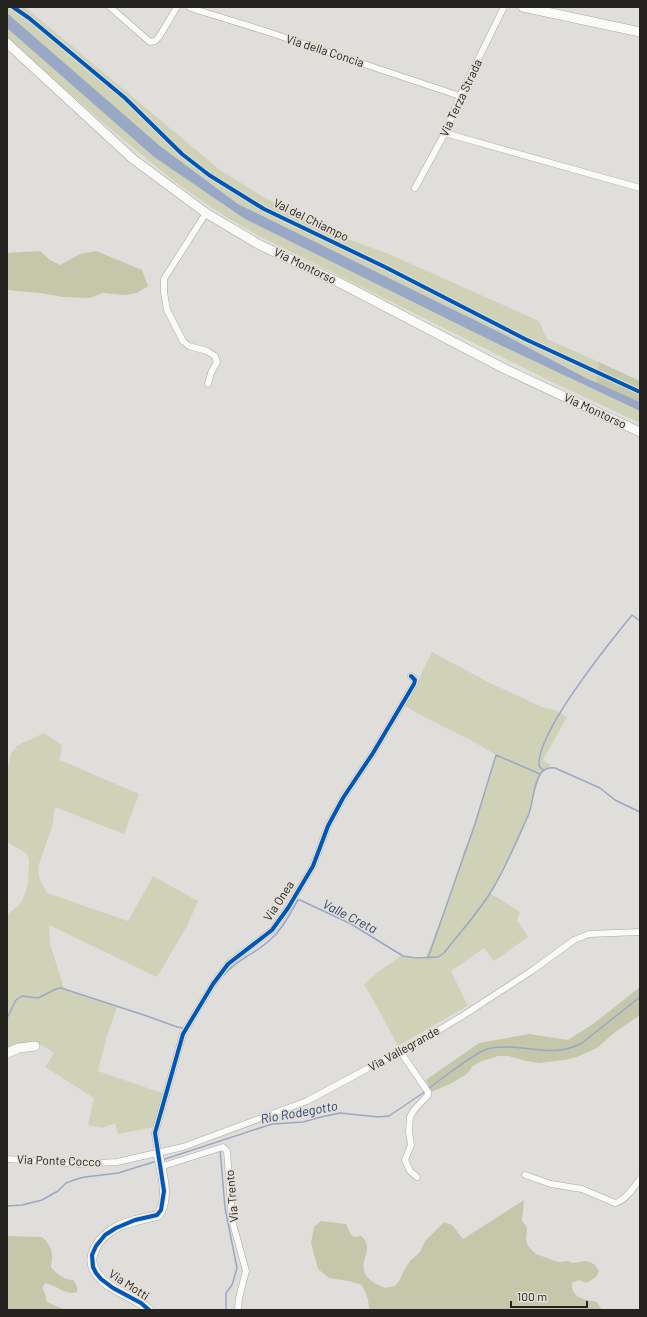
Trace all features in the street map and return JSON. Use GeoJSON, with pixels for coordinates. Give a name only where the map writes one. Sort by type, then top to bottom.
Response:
{"type":"FeatureCollection","features":[{"type":"Feature","properties":{"kind":"main road"},"geometry":{"type":"LineString","coordinates":[[523,7],[640,32]]}},
{"type":"Feature","properties":{"kind":"main road","name":"Via Montorso"},"geometry":{"type":"LineString","coordinates":[[7,43],[133,159],[206,213],[258,244],[357,292],[505,369],[640,432]]}},
{"type":"Feature","properties":{"kind":"main road"},"geometry":{"type":"LineString","coordinates":[[7,1053],[19,1048],[35,1046]]}},
{"type":"Feature","properties":{"kind":"main road","name":"Via Motti"},"geometry":{"type":"LineString","coordinates":[[149,1310],[141,1303],[113,1288],[101,1279],[96,1274],[93,1267],[92,1255],[96,1246],[106,1235],[116,1228],[160,1213],[164,1191],[159,1160]]}},
{"type":"Feature","properties":{"kind":"street"},"geometry":{"type":"LineString","coordinates":[[110,7],[150,42],[155,41],[159,37],[177,7]]}},
{"type":"Feature","properties":{"kind":"street","name":"Via della Concia"},"geometry":{"type":"LineString","coordinates":[[189,7],[460,96]]}},
{"type":"Feature","properties":{"kind":"street","name":"Via Terza Strada"},"geometry":{"type":"LineString","coordinates":[[415,188],[445,133],[460,96],[504,7]]}},
{"type":"Feature","properties":{"kind":"street"},"geometry":{"type":"LineString","coordinates":[[445,133],[640,188]]}},
{"type":"Feature","properties":{"kind":"street"},"geometry":{"type":"LineString","coordinates":[[206,213],[164,279],[164,292],[167,310],[183,341],[189,346],[207,351],[215,356],[217,362],[211,373],[208,384]]}},
{"type":"Feature","properties":{"kind":"street","name":"Via Onea"},"geometry":{"type":"LineString","coordinates":[[159,1160],[155,1133],[183,1034],[213,984],[228,964],[272,930],[288,908],[313,866],[328,826],[343,798],[414,684],[414,680],[411,676]]}},
{"type":"Feature","properties":{"kind":"street","name":"Via Vallegrande"},"geometry":{"type":"LineString","coordinates":[[159,1160],[183,1146],[307,1101],[467,1013],[501,992],[574,940],[589,934],[640,932]]}},
{"type":"Feature","properties":{"kind":"street"},"geometry":{"type":"LineString","coordinates":[[400,1051],[427,1090],[428,1095],[414,1110],[410,1117],[409,1132],[411,1145],[405,1160],[410,1171],[417,1177]]}},
{"type":"Feature","properties":{"kind":"street","name":"Via Trento"},"geometry":{"type":"LineString","coordinates":[[159,1160],[220,1147],[227,1151],[232,1220],[246,1271],[239,1298],[238,1310]]}},
{"type":"Feature","properties":{"kind":"street","name":"Via Ponte Cocco"},"geometry":{"type":"LineString","coordinates":[[7,1158],[80,1164],[159,1160]]}},
{"type":"Feature","properties":{"kind":"street"},"geometry":{"type":"LineString","coordinates":[[525,1175],[551,1184],[582,1189],[615,1203],[623,1199],[640,1179]]}},
{"type":"Feature","properties":{"kind":"green space"},"geometry":{"type":"Polygon","coordinates":[[[7,7],[25,7],[220,170],[263,197],[334,234],[389,254],[539,321],[547,339],[599,362],[596,383],[501,333],[238,204],[160,146],[7,13],[7,7]]]}},
{"type":"Feature","properties":{"kind":"green space"},"geometry":{"type":"Polygon","coordinates":[[[7,28],[154,157],[245,219],[502,346],[640,411],[640,423],[550,381],[261,237],[226,217],[170,178],[100,120],[7,38],[7,28]]]}},
{"type":"Feature","properties":{"kind":"green space"},"geometry":{"type":"Polygon","coordinates":[[[40,251],[50,260],[60,265],[80,254],[96,251],[142,270],[148,286],[137,293],[124,295],[103,293],[90,298],[63,297],[7,290],[7,253],[40,251]]]}},
{"type":"Feature","properties":{"kind":"green space"},"geometry":{"type":"Polygon","coordinates":[[[599,362],[640,381],[640,402],[596,383],[599,362]]]}},
{"type":"Feature","properties":{"kind":"green space"},"geometry":{"type":"Polygon","coordinates":[[[432,652],[490,683],[542,707],[555,710],[567,717],[543,760],[551,765],[542,772],[525,825],[490,893],[520,912],[517,920],[528,937],[494,961],[484,948],[451,971],[467,1006],[398,1046],[364,985],[378,972],[401,956],[414,959],[425,959],[452,892],[464,850],[472,835],[496,755],[405,706],[417,686],[432,652]]]}},
{"type":"Feature","properties":{"kind":"green space"},"geometry":{"type":"Polygon","coordinates":[[[44,733],[62,745],[60,760],[139,794],[124,834],[55,807],[52,827],[38,867],[40,880],[47,893],[128,921],[153,876],[198,901],[187,926],[157,977],[49,925],[50,944],[64,988],[68,991],[117,1007],[107,1036],[98,1071],[165,1094],[154,1127],[118,1134],[115,1123],[102,1128],[88,1125],[94,1098],[45,1067],[54,1053],[42,1045],[7,1054],[7,915],[21,903],[26,891],[28,883],[29,859],[26,853],[7,842],[7,772],[11,753],[16,746],[44,733]]]}},
{"type":"Feature","properties":{"kind":"green space"},"geometry":{"type":"Polygon","coordinates":[[[640,987],[640,1015],[614,1033],[597,1048],[577,1057],[540,1063],[509,1056],[498,1056],[479,1062],[472,1067],[467,1074],[450,1084],[431,1092],[426,1080],[479,1043],[529,1034],[568,1040],[593,1024],[640,987]]]}},
{"type":"Feature","properties":{"kind":"green space"},"geometry":{"type":"Polygon","coordinates":[[[524,1200],[522,1221],[527,1227],[526,1240],[528,1246],[536,1254],[558,1262],[568,1261],[572,1263],[585,1261],[595,1265],[599,1271],[596,1277],[586,1283],[579,1280],[572,1283],[572,1288],[576,1295],[584,1299],[597,1302],[602,1310],[369,1310],[368,1299],[362,1285],[349,1281],[329,1278],[318,1269],[311,1243],[314,1227],[321,1221],[346,1224],[350,1233],[354,1237],[361,1236],[367,1245],[364,1265],[366,1275],[374,1283],[385,1288],[395,1286],[400,1280],[410,1261],[420,1252],[425,1241],[444,1222],[452,1225],[463,1239],[524,1200]]]}},
{"type":"Feature","properties":{"kind":"green space"},"geometry":{"type":"Polygon","coordinates":[[[7,1236],[42,1237],[48,1244],[52,1254],[51,1267],[61,1276],[73,1280],[77,1287],[77,1292],[69,1293],[49,1284],[45,1283],[43,1286],[47,1302],[65,1310],[7,1310],[7,1236]]]}},
{"type":"Feature","properties":{"kind":"water"},"geometry":{"type":"Polygon","coordinates":[[[7,13],[160,146],[238,204],[501,333],[586,378],[640,402],[640,411],[502,346],[245,219],[154,157],[7,28],[7,13]]]}},
{"type":"Feature","properties":{"kind":"waterway"},"geometry":{"type":"LineString","coordinates":[[543,770],[539,766],[541,751],[549,732],[561,711],[592,666],[632,615],[640,621]]}},
{"type":"Feature","properties":{"kind":"waterway"},"geometry":{"type":"LineString","coordinates":[[428,958],[475,824],[496,755],[540,774]]}},
{"type":"Feature","properties":{"kind":"waterway","name":"Valle Creta"},"geometry":{"type":"LineString","coordinates":[[224,975],[229,969],[260,948],[279,931],[298,900],[351,924],[403,956],[416,958],[438,957],[444,953],[475,914],[497,881],[528,816],[538,778],[542,772],[548,768],[555,768],[600,788],[615,800],[640,812]]}},
{"type":"Feature","properties":{"kind":"waterway","name":"Valle Creta"},"geometry":{"type":"LineString","coordinates":[[7,1018],[16,1000],[22,996],[38,998],[61,988],[183,1028]]}},
{"type":"Feature","properties":{"kind":"waterway","name":"Rio Rodegotto"},"geometry":{"type":"LineString","coordinates":[[429,1088],[469,1059],[491,1048],[514,1047],[548,1050],[571,1048],[582,1043],[640,997]]}},
{"type":"Feature","properties":{"kind":"waterway","name":"Rio Rodegotto"},"geometry":{"type":"LineString","coordinates":[[162,1160],[272,1124],[303,1122],[340,1113],[379,1117],[389,1116],[426,1091]]}},
{"type":"Feature","properties":{"kind":"waterway"},"geometry":{"type":"LineString","coordinates":[[220,1149],[225,1208],[237,1268],[232,1285],[226,1293],[226,1310]]}},
{"type":"Feature","properties":{"kind":"waterway","name":"Rio Rodegotto"},"geometry":{"type":"LineString","coordinates":[[7,1206],[22,1205],[42,1200],[58,1191],[66,1183],[77,1179],[118,1173],[157,1161]]}},
{"type":"Feature","properties":{"kind":"cycle path","name":"Val del Chiampo"},"geometry":{"type":"LineString","coordinates":[[13,7],[29,18],[125,98],[182,154],[209,175],[264,209],[385,267],[525,339],[640,392]]}},
{"type":"Feature","properties":{"kind":"cycle path"},"geometry":{"type":"LineString","coordinates":[[149,1310],[141,1303],[113,1288],[101,1279],[93,1267],[92,1255],[96,1246],[105,1235],[116,1228],[135,1220],[157,1215],[161,1210],[164,1191],[155,1133],[183,1034],[213,984],[228,964],[272,930],[288,908],[313,866],[328,826],[343,798],[373,753],[414,684],[415,680],[411,676]]}}]}
